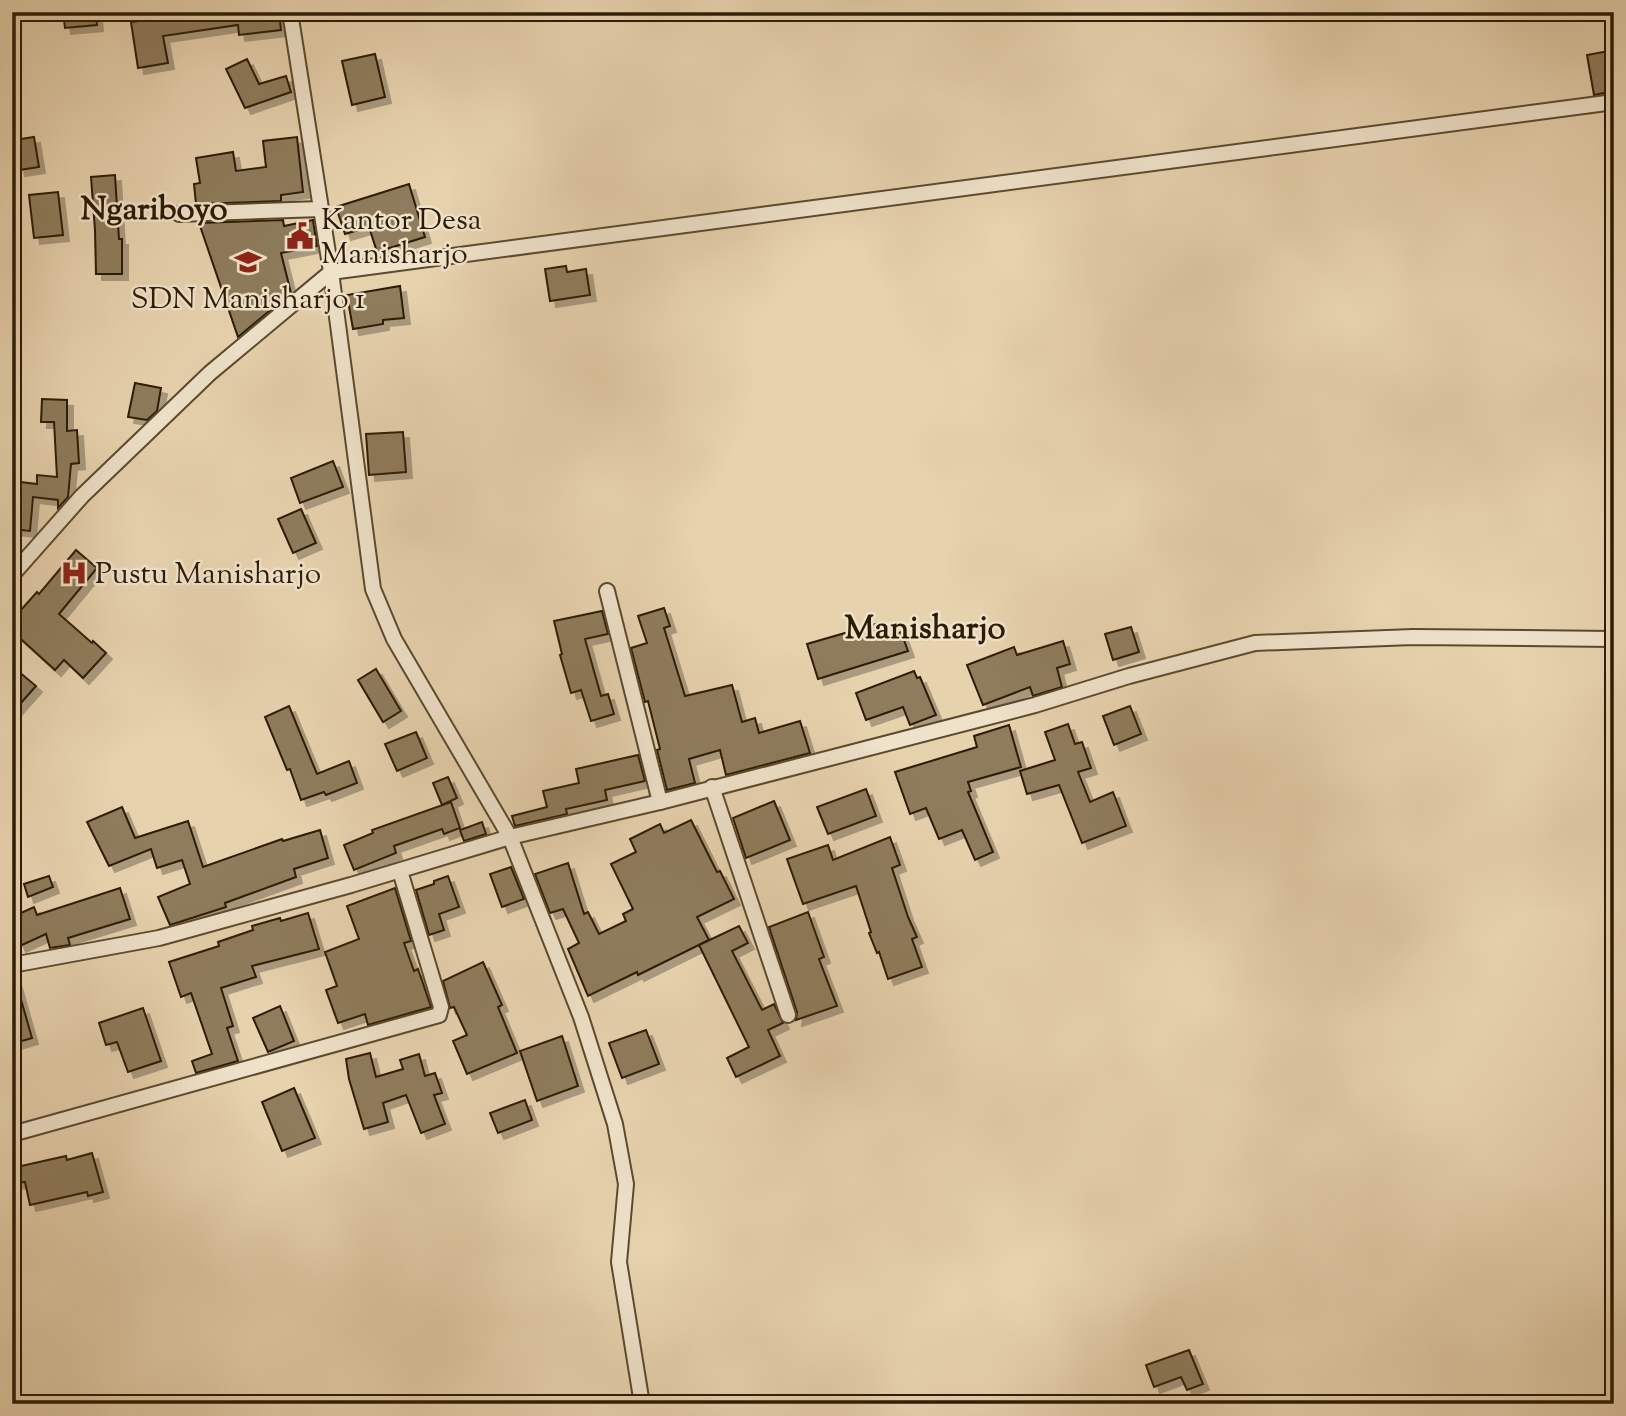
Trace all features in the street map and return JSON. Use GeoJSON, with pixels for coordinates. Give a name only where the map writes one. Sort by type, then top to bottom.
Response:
{"type":"FeatureCollection","features":[{"type":"Feature","properties":{"kind":"street"},"geometry":{"type":"LineString","coordinates":[[290,12],[331,272],[373,589],[394,639],[510,837],[581,1017],[615,1124],[626,1184],[619,1262],[642,1404]]}},
{"type":"Feature","properties":{"kind":"street"},"geometry":{"type":"LineString","coordinates":[[12,575],[82,496],[210,373],[331,272],[1614,102]]}},
{"type":"Feature","properties":{"kind":"street"},"geometry":{"type":"LineString","coordinates":[[179,214],[321,209]]}},
{"type":"Feature","properties":{"kind":"street"},"geometry":{"type":"LineString","coordinates":[[607,591],[660,802]]}},
{"type":"Feature","properties":{"kind":"street"},"geometry":{"type":"LineString","coordinates":[[12,965],[159,938],[400,871],[510,837],[660,802],[1035,705],[1129,676],[1255,643],[1413,637],[1614,639]]}},
{"type":"Feature","properties":{"kind":"street"},"geometry":{"type":"LineString","coordinates":[[712,787],[788,1015]]}},
{"type":"Feature","properties":{"kind":"street"},"geometry":{"type":"LineString","coordinates":[[12,1135],[439,1015],[441,1007],[400,871]]}},
{"type":"Feature","properties":{"kind":"building"},"geometry":{"type":"Polygon","coordinates":[[[63,12],[96,12],[97,25],[65,28],[63,12]]]}},
{"type":"Feature","properties":{"kind":"building"},"geometry":{"type":"Polygon","coordinates":[[[208,12],[279,12],[281,30],[239,35],[238,25],[163,36],[168,63],[138,68],[131,22],[208,12]]]}},
{"type":"Feature","properties":{"kind":"building"},"geometry":{"type":"Polygon","coordinates":[[[1614,50],[1614,91],[1594,95],[1587,55],[1614,50]]]}},
{"type":"Feature","properties":{"kind":"building"},"geometry":{"type":"Polygon","coordinates":[[[375,54],[385,97],[352,105],[342,61],[375,54]]]}},
{"type":"Feature","properties":{"kind":"building"},"geometry":{"type":"Polygon","coordinates":[[[247,59],[259,84],[286,76],[291,92],[245,108],[226,69],[247,59]]]}},
{"type":"Feature","properties":{"kind":"building"},"geometry":{"type":"Polygon","coordinates":[[[34,137],[39,167],[19,170],[14,140],[34,137]]]}},
{"type":"Feature","properties":{"kind":"building"},"geometry":{"type":"Polygon","coordinates":[[[297,137],[303,192],[281,195],[281,201],[196,204],[194,184],[200,183],[196,158],[233,152],[236,171],[266,167],[263,141],[297,137]]]}},
{"type":"Feature","properties":{"kind":"building"},"geometry":{"type":"Polygon","coordinates":[[[115,175],[119,239],[122,239],[122,274],[96,274],[91,177],[115,175]]]}},
{"type":"Feature","properties":{"kind":"building"},"geometry":{"type":"Polygon","coordinates":[[[409,184],[425,237],[377,252],[369,227],[345,234],[336,207],[409,184]]]}},
{"type":"Feature","properties":{"kind":"building"},"geometry":{"type":"Polygon","coordinates":[[[58,192],[63,235],[34,238],[29,195],[58,192]]]}},
{"type":"Feature","properties":{"kind":"building","name":"SDN Manisharjo 1"},"geometry":{"type":"Polygon","coordinates":[[[283,220],[284,226],[313,220],[317,246],[281,253],[291,293],[238,337],[199,223],[283,220]]]}},
{"type":"Feature","properties":{"kind":"building"},"geometry":{"type":"Polygon","coordinates":[[[566,266],[567,272],[586,269],[590,295],[550,301],[545,269],[566,266]]]}},
{"type":"Feature","properties":{"kind":"building"},"geometry":{"type":"Polygon","coordinates":[[[400,286],[404,318],[383,320],[383,324],[353,329],[347,295],[400,286]]]}},
{"type":"Feature","properties":{"kind":"building"},"geometry":{"type":"Polygon","coordinates":[[[135,383],[161,388],[157,411],[147,420],[128,417],[135,383]]]}},
{"type":"Feature","properties":{"kind":"building"},"geometry":{"type":"Polygon","coordinates":[[[42,399],[67,400],[67,431],[77,430],[79,463],[71,464],[68,497],[58,508],[58,500],[33,497],[30,531],[12,529],[12,481],[37,484],[37,475],[57,477],[54,422],[41,422],[42,399]]]}},
{"type":"Feature","properties":{"kind":"building"},"geometry":{"type":"Polygon","coordinates":[[[403,432],[406,472],[369,475],[366,434],[403,432]]]}},
{"type":"Feature","properties":{"kind":"building"},"geometry":{"type":"Polygon","coordinates":[[[333,461],[343,487],[300,503],[291,478],[333,461]]]}},
{"type":"Feature","properties":{"kind":"building"},"geometry":{"type":"Polygon","coordinates":[[[301,509],[316,543],[293,553],[278,519],[301,509]]]}},
{"type":"Feature","properties":{"kind":"building"},"geometry":{"type":"Polygon","coordinates":[[[76,550],[97,568],[59,614],[106,653],[83,678],[64,660],[55,670],[12,631],[12,604],[20,611],[37,592],[39,594],[76,550]]]}},
{"type":"Feature","properties":{"kind":"building"},"geometry":{"type":"Polygon","coordinates":[[[664,608],[670,626],[664,628],[685,696],[732,685],[742,722],[755,718],[759,733],[800,721],[810,753],[726,775],[720,750],[689,759],[695,783],[667,790],[648,701],[645,702],[631,648],[647,643],[638,616],[664,608]]]}},
{"type":"Feature","properties":{"kind":"building"},"geometry":{"type":"Polygon","coordinates":[[[602,611],[608,634],[585,639],[601,696],[608,694],[614,714],[591,721],[581,690],[571,693],[554,621],[602,611]]]}},
{"type":"Feature","properties":{"kind":"building"},"geometry":{"type":"Polygon","coordinates":[[[876,624],[880,640],[901,632],[908,651],[818,679],[807,644],[876,624]]]}},
{"type":"Feature","properties":{"kind":"building"},"geometry":{"type":"Polygon","coordinates":[[[1131,627],[1139,652],[1113,660],[1105,634],[1131,627]]]}},
{"type":"Feature","properties":{"kind":"building"},"geometry":{"type":"Polygon","coordinates":[[[1063,641],[1070,664],[1057,668],[1062,687],[1033,696],[1030,687],[983,705],[967,665],[1014,647],[1017,655],[1063,641]]]}},
{"type":"Feature","properties":{"kind":"building"},"geometry":{"type":"Polygon","coordinates":[[[12,666],[36,686],[12,713],[12,666]]]}},
{"type":"Feature","properties":{"kind":"building"},"geometry":{"type":"Polygon","coordinates":[[[376,669],[401,711],[383,722],[358,680],[376,669]]]}},
{"type":"Feature","properties":{"kind":"building"},"geometry":{"type":"Polygon","coordinates":[[[914,671],[917,678],[920,677],[936,715],[910,725],[903,707],[866,720],[856,693],[914,671]]]}},
{"type":"Feature","properties":{"kind":"building"},"geometry":{"type":"Polygon","coordinates":[[[289,706],[317,774],[349,761],[357,783],[326,795],[324,792],[301,800],[290,769],[287,770],[265,717],[289,706]]]}},
{"type":"Feature","properties":{"kind":"building"},"geometry":{"type":"Polygon","coordinates":[[[1130,706],[1141,734],[1114,745],[1103,716],[1130,706]]]}},
{"type":"Feature","properties":{"kind":"building"},"geometry":{"type":"Polygon","coordinates":[[[1068,724],[1075,744],[1082,742],[1091,768],[1078,772],[1090,802],[1113,792],[1126,826],[1082,843],[1059,785],[1027,794],[1020,771],[1055,760],[1045,732],[1068,724]]]}},
{"type":"Feature","properties":{"kind":"building"},"geometry":{"type":"Polygon","coordinates":[[[1009,725],[1021,767],[968,782],[971,791],[968,792],[993,852],[975,860],[962,830],[939,839],[926,808],[910,814],[895,772],[977,747],[974,736],[1009,725]]]}},
{"type":"Feature","properties":{"kind":"building"},"geometry":{"type":"Polygon","coordinates":[[[416,732],[427,758],[397,771],[385,744],[416,732]]]}},
{"type":"Feature","properties":{"kind":"building"},"geometry":{"type":"Polygon","coordinates":[[[638,755],[645,781],[605,790],[607,800],[566,809],[567,814],[515,826],[512,816],[547,807],[543,791],[579,783],[576,769],[638,755]]]}},
{"type":"Feature","properties":{"kind":"building"},"geometry":{"type":"Polygon","coordinates":[[[448,777],[457,798],[442,805],[433,783],[448,777]]]}},
{"type":"Feature","properties":{"kind":"building"},"geometry":{"type":"Polygon","coordinates":[[[866,789],[876,816],[828,834],[817,807],[866,789]]]}},
{"type":"Feature","properties":{"kind":"building"},"geometry":{"type":"Polygon","coordinates":[[[774,801],[790,840],[746,858],[733,818],[774,801]]]}},
{"type":"Feature","properties":{"kind":"building"},"geometry":{"type":"Polygon","coordinates":[[[451,802],[460,828],[444,834],[442,829],[394,846],[396,853],[354,870],[344,845],[373,833],[372,830],[451,802]]]}},
{"type":"Feature","properties":{"kind":"building"},"geometry":{"type":"Polygon","coordinates":[[[122,807],[135,838],[188,821],[203,867],[282,839],[283,841],[320,830],[328,858],[294,869],[296,877],[225,903],[226,907],[170,925],[158,897],[190,884],[182,860],[157,868],[151,849],[109,866],[87,822],[122,807]]]}},
{"type":"Feature","properties":{"kind":"building"},"geometry":{"type":"Polygon","coordinates":[[[691,820],[734,899],[697,917],[709,940],[588,996],[568,949],[579,943],[563,909],[550,913],[535,874],[568,863],[584,914],[588,912],[599,934],[626,921],[623,914],[633,909],[611,864],[636,852],[630,839],[660,824],[664,833],[691,820]]]}},
{"type":"Feature","properties":{"kind":"building"},"geometry":{"type":"Polygon","coordinates":[[[482,822],[486,834],[464,841],[460,830],[482,822]]]}},
{"type":"Feature","properties":{"kind":"building"},"geometry":{"type":"Polygon","coordinates":[[[890,837],[900,865],[892,868],[917,937],[912,939],[922,967],[888,979],[869,933],[871,932],[856,886],[803,904],[787,859],[828,845],[833,860],[890,837]]]}},
{"type":"Feature","properties":{"kind":"building"},"geometry":{"type":"Polygon","coordinates":[[[511,867],[524,899],[502,907],[490,874],[511,867]]]}},
{"type":"Feature","properties":{"kind":"building"},"geometry":{"type":"Polygon","coordinates":[[[49,876],[53,887],[28,897],[24,884],[49,876]]]}},
{"type":"Feature","properties":{"kind":"building"},"geometry":{"type":"Polygon","coordinates":[[[448,876],[459,907],[439,914],[444,930],[429,935],[416,890],[448,876]]]}},
{"type":"Feature","properties":{"kind":"building"},"geometry":{"type":"Polygon","coordinates":[[[120,888],[130,919],[68,938],[70,945],[50,948],[46,934],[20,946],[12,929],[12,917],[34,907],[37,915],[120,888]]]}},
{"type":"Feature","properties":{"kind":"building"},"geometry":{"type":"Polygon","coordinates":[[[395,888],[411,941],[404,943],[414,971],[418,969],[431,1007],[368,1025],[365,1014],[338,1023],[326,990],[337,986],[325,952],[359,939],[347,906],[395,888]]]}},
{"type":"Feature","properties":{"kind":"building"},"geometry":{"type":"Polygon","coordinates":[[[808,912],[824,957],[819,959],[837,1006],[796,1020],[797,1012],[769,927],[808,912]]]}},
{"type":"Feature","properties":{"kind":"building"},"geometry":{"type":"Polygon","coordinates":[[[308,913],[319,949],[252,966],[256,977],[221,988],[233,1026],[227,1028],[238,1061],[196,1073],[192,1061],[212,1054],[191,993],[181,997],[169,962],[219,946],[218,942],[253,930],[252,926],[308,913]]]}},
{"type":"Feature","properties":{"kind":"building"},"geometry":{"type":"Polygon","coordinates":[[[739,926],[748,943],[732,951],[762,1010],[774,1004],[783,1023],[768,1030],[780,1056],[736,1077],[727,1058],[749,1047],[699,945],[739,926]]]}},
{"type":"Feature","properties":{"kind":"building"},"geometry":{"type":"Polygon","coordinates":[[[483,962],[502,1005],[498,1007],[517,1053],[467,1074],[453,1041],[467,1035],[454,1007],[450,1008],[443,981],[483,962]]]}},
{"type":"Feature","properties":{"kind":"building"},"geometry":{"type":"Polygon","coordinates":[[[16,982],[32,1038],[12,1044],[12,983],[16,982]]]}},
{"type":"Feature","properties":{"kind":"building"},"geometry":{"type":"Polygon","coordinates":[[[280,1006],[294,1041],[268,1052],[253,1018],[280,1006]]]}},
{"type":"Feature","properties":{"kind":"building"},"geometry":{"type":"Polygon","coordinates":[[[143,1008],[161,1061],[128,1072],[117,1042],[106,1045],[99,1023],[143,1008]]]}},
{"type":"Feature","properties":{"kind":"building"},"geometry":{"type":"Polygon","coordinates":[[[646,1030],[659,1064],[622,1078],[609,1043],[646,1030]]]}},
{"type":"Feature","properties":{"kind":"building"},"geometry":{"type":"Polygon","coordinates":[[[562,1036],[578,1086],[537,1101],[520,1051],[562,1036]]]}},
{"type":"Feature","properties":{"kind":"building"},"geometry":{"type":"Polygon","coordinates":[[[370,1053],[376,1077],[403,1069],[400,1060],[419,1054],[425,1076],[435,1073],[442,1093],[434,1095],[445,1124],[421,1133],[406,1095],[383,1103],[388,1122],[364,1129],[346,1059],[370,1053]]]}},
{"type":"Feature","properties":{"kind":"building"},"geometry":{"type":"Polygon","coordinates":[[[294,1088],[315,1138],[282,1151],[262,1102],[294,1088]]]}},
{"type":"Feature","properties":{"kind":"building"},"geometry":{"type":"Polygon","coordinates":[[[525,1100],[532,1120],[498,1133],[490,1113],[525,1100]]]}},
{"type":"Feature","properties":{"kind":"building"},"geometry":{"type":"Polygon","coordinates":[[[92,1153],[103,1192],[88,1196],[87,1192],[30,1205],[25,1182],[12,1183],[12,1168],[66,1156],[67,1160],[92,1153]]]}},
{"type":"Feature","properties":{"kind":"building"},"geometry":{"type":"Polygon","coordinates":[[[1189,1350],[1203,1384],[1187,1390],[1181,1377],[1154,1387],[1146,1365],[1189,1350]]]}},
{"type":"Feature","properties":{"kind":"place","name":"Kantor Desa Manisharjo"},"geometry":{"type":"Point","coordinates":[300,236]}},
{"type":"Feature","properties":{"kind":"place","name":"SDN Manisharjo 1"},"geometry":{"type":"Point","coordinates":[248,262]}},
{"type":"Feature","properties":{"kind":"place","name":"Pustu Manisharjo"},"geometry":{"type":"Point","coordinates":[74,573]}},
{"type":"Feature","properties":{"kind":"district","name":"Ngariboyo"},"geometry":{"type":"Point","coordinates":[154,207]}},
{"type":"Feature","properties":{"kind":"district","name":"Manisharjo"},"geometry":{"type":"Point","coordinates":[925,626]}}]}
